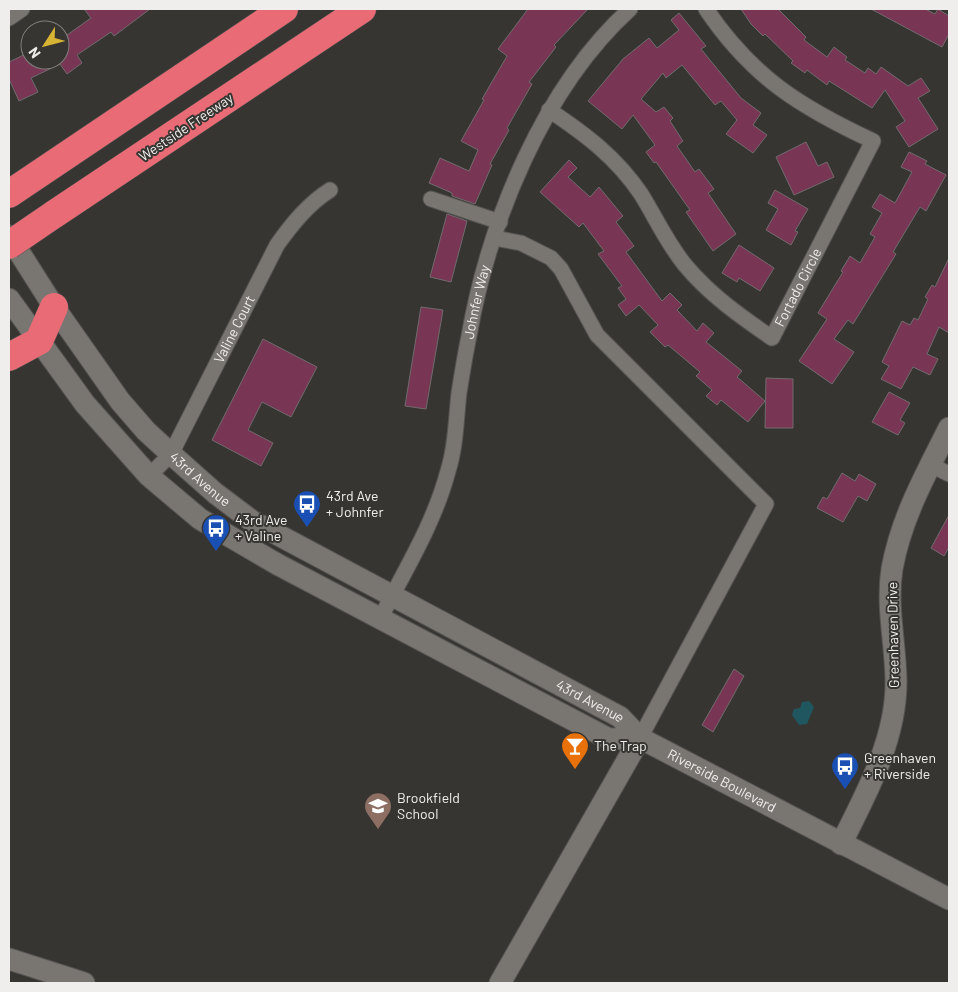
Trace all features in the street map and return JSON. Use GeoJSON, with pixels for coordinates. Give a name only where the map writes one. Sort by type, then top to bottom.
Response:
{"type":"FeatureCollection","features":[{"type":"Feature","properties":{"kind":"highway"},"geometry":{"type":"LineString","coordinates":[[9,194],[284,9]]}},
{"type":"Feature","properties":{"kind":"highway","name":"Westside Freeway"},"geometry":{"type":"LineString","coordinates":[[9,245],[362,9]]}},
{"type":"Feature","properties":{"kind":"highway"},"geometry":{"type":"LineString","coordinates":[[9,356],[39,341],[54,307]]}},
{"type":"Feature","properties":{"kind":"main road","name":"43rd Avenue"},"geometry":{"type":"LineString","coordinates":[[9,236],[54,307],[120,401],[146,431],[215,493],[252,521],[620,717],[640,738]]}},
{"type":"Feature","properties":{"kind":"main road","name":"43rd Avenue"},"geometry":{"type":"LineString","coordinates":[[9,299],[85,404],[149,476],[200,519],[270,560],[609,739],[640,738]]}},
{"type":"Feature","properties":{"kind":"main road","name":"Greenhaven Drive"},"geometry":{"type":"LineString","coordinates":[[841,844],[872,782],[891,725],[896,684],[891,628],[890,592],[892,570],[906,517],[940,470],[949,428]]}},
{"type":"Feature","properties":{"kind":"main road","name":"Riverside Boulevard"},"geometry":{"type":"LineString","coordinates":[[640,738],[949,899]]}},
{"type":"Feature","properties":{"kind":"main road"},"geometry":{"type":"LineString","coordinates":[[500,983],[640,738]]}},
{"type":"Feature","properties":{"kind":"main road"},"geometry":{"type":"LineString","coordinates":[[9,959],[84,983]]}},
{"type":"Feature","properties":{"kind":"street"},"geometry":{"type":"LineString","coordinates":[[9,18],[22,9]]}},
{"type":"Feature","properties":{"kind":"street","name":"Johnfer Way"},"geometry":{"type":"LineString","coordinates":[[380,619],[441,498],[449,469],[469,334],[479,292],[494,238],[520,168],[549,110],[570,78],[593,47],[630,9]]}},
{"type":"Feature","properties":{"kind":"street","name":"Fortado Circle"},"geometry":{"type":"LineString","coordinates":[[549,110],[584,134],[626,174],[684,264],[704,286],[725,305],[772,338],[873,141],[830,121],[774,85],[727,38],[706,9]]}},
{"type":"Feature","properties":{"kind":"street","name":"Valine Court"},"geometry":{"type":"LineString","coordinates":[[149,476],[171,454],[277,245],[306,209],[330,190]]}},
{"type":"Feature","properties":{"kind":"street"},"geometry":{"type":"LineString","coordinates":[[432,199],[500,222]]}},
{"type":"Feature","properties":{"kind":"street"},"geometry":{"type":"LineString","coordinates":[[494,238],[520,244],[551,258],[561,269],[597,335],[766,504],[640,738]]}},
{"type":"Feature","properties":{"kind":"water"},"geometry":{"type":"Polygon","coordinates":[[[809,701],[814,707],[807,724],[799,725],[792,715],[794,709],[800,708],[802,702],[809,701]]]}},
{"type":"Feature","properties":{"kind":"building"},"geometry":{"type":"Polygon","coordinates":[[[84,9],[150,9],[114,36],[111,32],[77,55],[82,63],[67,74],[64,70],[70,70],[70,33],[91,18],[84,9]]]}},
{"type":"Feature","properties":{"kind":"building"},"geometry":{"type":"Polygon","coordinates":[[[528,9],[588,9],[554,45],[556,47],[529,82],[532,84],[507,128],[509,130],[490,164],[492,165],[475,204],[452,196],[452,193],[429,183],[440,158],[469,171],[478,150],[461,141],[484,100],[482,99],[507,56],[498,49],[528,9]]]}},
{"type":"Feature","properties":{"kind":"building"},"geometry":{"type":"Polygon","coordinates":[[[741,9],[778,9],[806,37],[804,40],[827,57],[834,47],[847,57],[845,60],[865,73],[868,68],[876,74],[881,67],[908,86],[921,78],[930,91],[918,98],[938,129],[909,147],[896,127],[905,121],[885,90],[872,108],[829,81],[827,85],[807,70],[805,73],[791,63],[793,61],[765,34],[763,36],[751,24],[741,9]]]}},
{"type":"Feature","properties":{"kind":"building"},"geometry":{"type":"Polygon","coordinates":[[[871,9],[925,9],[935,14],[938,9],[949,16],[949,34],[942,47],[871,9]]]}},
{"type":"Feature","properties":{"kind":"building"},"geometry":{"type":"Polygon","coordinates":[[[679,13],[706,46],[701,49],[741,98],[761,113],[753,125],[767,135],[753,153],[726,134],[737,120],[721,101],[715,105],[682,65],[666,78],[663,73],[641,99],[656,112],[664,107],[673,118],[670,121],[683,141],[677,146],[695,172],[699,169],[714,189],[708,193],[736,234],[713,251],[686,212],[690,210],[656,162],[654,163],[646,152],[655,145],[633,115],[622,129],[588,101],[623,59],[649,38],[657,48],[679,30],[671,20],[679,13]]]}},
{"type":"Feature","properties":{"kind":"building"},"geometry":{"type":"Polygon","coordinates":[[[20,57],[20,70],[48,70],[31,78],[38,92],[19,101],[9,79],[9,62],[20,57]]]}},
{"type":"Feature","properties":{"kind":"building"},"geometry":{"type":"Polygon","coordinates":[[[806,142],[818,166],[827,162],[834,177],[794,195],[776,157],[806,142]]]}},
{"type":"Feature","properties":{"kind":"building"},"geometry":{"type":"Polygon","coordinates":[[[909,152],[927,161],[925,164],[946,175],[926,211],[920,207],[893,252],[896,254],[853,324],[848,320],[834,339],[854,352],[832,384],[799,361],[827,319],[818,313],[843,272],[841,271],[850,256],[860,263],[875,237],[870,234],[882,213],[872,207],[880,194],[895,203],[912,172],[901,167],[909,152]]]}},
{"type":"Feature","properties":{"kind":"building"},"geometry":{"type":"Polygon","coordinates":[[[569,160],[577,168],[568,177],[590,197],[599,187],[623,216],[616,222],[634,246],[626,252],[662,301],[670,293],[682,305],[677,310],[697,331],[703,323],[714,333],[706,342],[742,371],[737,377],[765,401],[748,422],[721,400],[717,405],[706,396],[712,390],[696,376],[700,372],[668,345],[665,347],[650,332],[658,325],[639,305],[626,316],[618,305],[626,299],[618,288],[622,286],[598,254],[604,251],[583,223],[579,227],[540,192],[569,160]]]}},
{"type":"Feature","properties":{"kind":"building"},"geometry":{"type":"Polygon","coordinates":[[[775,190],[808,209],[795,231],[798,232],[791,245],[766,230],[778,209],[768,203],[775,190]]]}},
{"type":"Feature","properties":{"kind":"building"},"geometry":{"type":"Polygon","coordinates":[[[447,214],[467,221],[451,282],[430,277],[447,214]]]}},
{"type":"Feature","properties":{"kind":"building"},"geometry":{"type":"Polygon","coordinates":[[[739,245],[774,268],[760,291],[739,278],[737,282],[722,273],[739,245]]]}},
{"type":"Feature","properties":{"kind":"building"},"geometry":{"type":"Polygon","coordinates":[[[949,258],[949,333],[939,327],[927,354],[938,359],[930,375],[913,367],[901,389],[881,379],[889,366],[882,362],[902,321],[910,325],[914,318],[918,320],[928,299],[925,297],[932,285],[935,287],[949,258]]]}},
{"type":"Feature","properties":{"kind":"building"},"geometry":{"type":"Polygon","coordinates":[[[421,307],[443,310],[426,409],[405,406],[421,307]]]}},
{"type":"Feature","properties":{"kind":"building"},"geometry":{"type":"Polygon","coordinates":[[[263,339],[317,367],[291,417],[262,402],[248,430],[273,443],[261,466],[212,440],[263,339]]]}},
{"type":"Feature","properties":{"kind":"building"},"geometry":{"type":"Polygon","coordinates":[[[766,378],[793,379],[793,428],[765,428],[766,378]]]}},
{"type":"Feature","properties":{"kind":"building"},"geometry":{"type":"Polygon","coordinates":[[[889,392],[910,403],[900,420],[905,423],[898,435],[872,422],[889,392]]]}},
{"type":"Feature","properties":{"kind":"building"},"geometry":{"type":"Polygon","coordinates":[[[842,473],[855,481],[859,474],[876,484],[867,501],[858,496],[843,522],[817,508],[823,497],[827,499],[842,473]]]}},
{"type":"Feature","properties":{"kind":"building"},"geometry":{"type":"Polygon","coordinates":[[[949,515],[949,547],[944,556],[931,548],[949,515]]]}},
{"type":"Feature","properties":{"kind":"building"},"geometry":{"type":"Polygon","coordinates":[[[734,669],[744,676],[713,732],[702,725],[734,669]]]}},
{"type":"Feature","properties":{"kind":"place","name":"43rd Ave + Johnfer"},"geometry":{"type":"Point","coordinates":[307,528]}},
{"type":"Feature","properties":{"kind":"place","name":"43rd Ave + Valine"},"geometry":{"type":"Point","coordinates":[216,552]}},
{"type":"Feature","properties":{"kind":"place","name":"The Trap"},"geometry":{"type":"Point","coordinates":[575,770]}},
{"type":"Feature","properties":{"kind":"place","name":"Greenhaven + Riverside"},"geometry":{"type":"Point","coordinates":[845,790]}},
{"type":"Feature","properties":{"kind":"place","name":"Brookfield School"},"geometry":{"type":"Point","coordinates":[378,830]}}]}
